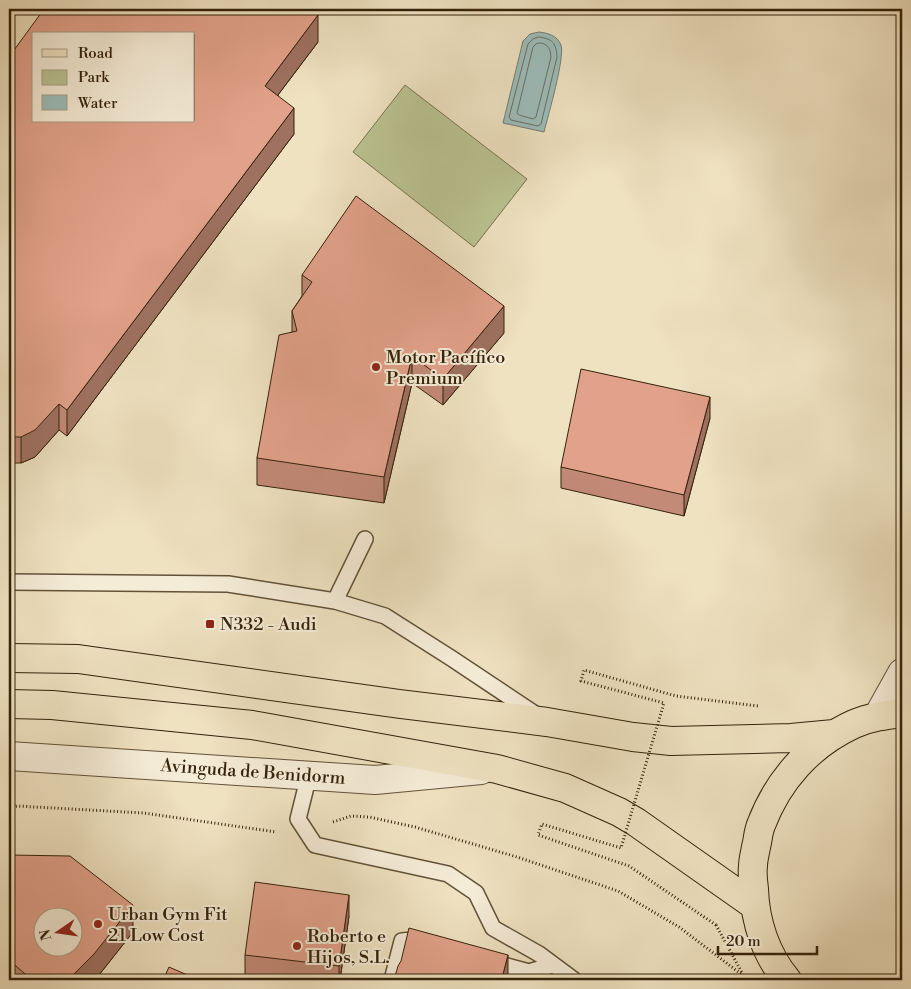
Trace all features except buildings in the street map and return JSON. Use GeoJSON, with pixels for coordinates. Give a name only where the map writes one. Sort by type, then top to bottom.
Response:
{"type":"FeatureCollection","features":[{"type":"Feature","properties":{"kind":"main road"},"geometry":{"type":"LineString","coordinates":[[9,658],[78,659],[400,704],[547,722],[633,737],[672,741],[791,738],[834,734]]}},
{"type":"Feature","properties":{"kind":"main road"},"geometry":{"type":"LineString","coordinates":[[9,704],[52,705],[252,725],[497,769],[565,788],[620,812],[754,906]]}},
{"type":"Feature","properties":{"kind":"main road"},"geometry":{"type":"LineString","coordinates":[[785,978],[770,953],[760,930],[754,906],[753,866],[760,826],[777,790],[803,758],[834,734],[856,723],[890,714]]}},
{"type":"Feature","properties":{"kind":"street"},"geometry":{"type":"LineString","coordinates":[[890,714],[902,673]]}},
{"type":"Feature","properties":{"kind":"street","name":"Avinguda de Benidorm"},"geometry":{"type":"LineString","coordinates":[[9,756],[374,780],[497,769]]}},
{"type":"Feature","properties":{"kind":"lane"},"geometry":{"type":"LineString","coordinates":[[335,602],[365,539]]}},
{"type":"Feature","properties":{"kind":"lane"},"geometry":{"type":"LineString","coordinates":[[9,582],[228,584],[335,602],[385,616],[547,722]]}},
{"type":"Feature","properties":{"kind":"lane"},"geometry":{"type":"LineString","coordinates":[[309,775],[298,819],[315,845],[448,874],[476,893],[493,928],[539,954],[574,980]]}},
{"type":"Feature","properties":{"kind":"lane"},"geometry":{"type":"LineString","coordinates":[[392,980],[402,941],[412,940],[439,948]]}},
{"type":"Feature","properties":{"kind":"lane"},"geometry":{"type":"LineString","coordinates":[[475,957],[529,972],[553,964]]}},
{"type":"Feature","properties":{"kind":"path"},"geometry":{"type":"LineString","coordinates":[[746,980],[716,925],[628,866],[538,835],[542,824],[620,848],[664,703],[581,681],[584,670],[676,696],[758,706]]}},
{"type":"Feature","properties":{"kind":"green space"},"geometry":{"type":"Polygon","coordinates":[[[405,85],[527,179],[474,247],[353,152],[405,85]]]}},
{"type":"Feature","properties":{"kind":"water"},"geometry":{"type":"Polygon","coordinates":[[[539,32],[557,39],[561,45],[562,52],[544,132],[503,123],[523,41],[530,34],[539,32]]]}},
{"type":"Feature","properties":{"kind":"place","name":"Motor Pacífico Premium"},"geometry":{"type":"Point","coordinates":[376,367]}},
{"type":"Feature","properties":{"kind":"place","name":"N332 - Audi"},"geometry":{"type":"Point","coordinates":[210,624]}},
{"type":"Feature","properties":{"kind":"place","name":"Urban Gym Fit 21 Low Cost"},"geometry":{"type":"Point","coordinates":[98,924]}},
{"type":"Feature","properties":{"kind":"place","name":"Roberto e Hijos, S.L."},"geometry":{"type":"Point","coordinates":[297,946]}}]}
